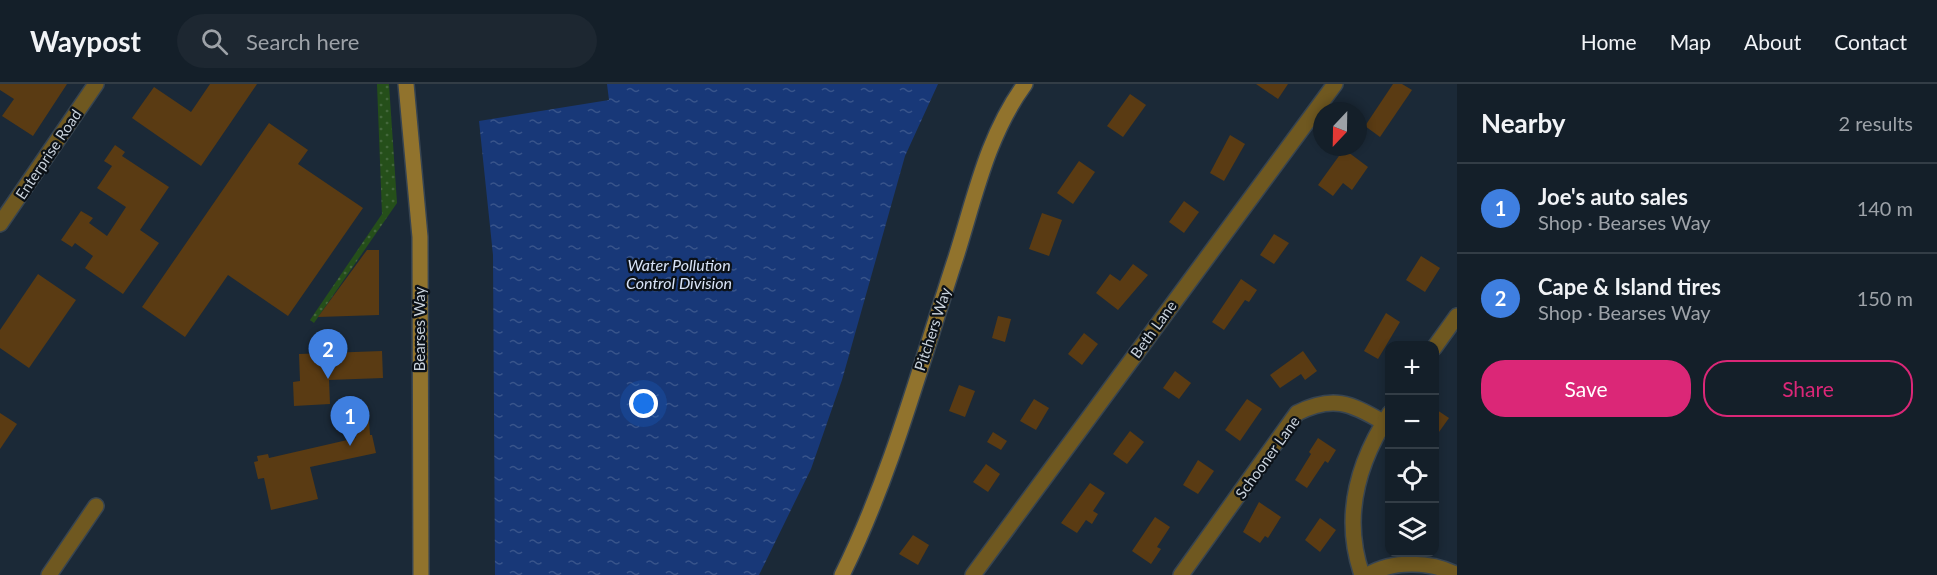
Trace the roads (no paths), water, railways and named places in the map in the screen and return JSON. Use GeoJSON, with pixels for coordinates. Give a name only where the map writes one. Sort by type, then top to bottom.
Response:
{"type":"FeatureCollection","features":[{"type":"Feature","properties":{"kind":"main road","name":"Bearses Way"},"geometry":{"type":"LineString","coordinates":[[406,84],[420,237],[421,575]]}},
{"type":"Feature","properties":{"kind":"main road","name":"Pitchers Way"},"geometry":{"type":"LineString","coordinates":[[842,575],[880,484],[910,398],[981,170],[998,129],[1025,84]]}},
{"type":"Feature","properties":{"kind":"street","name":"Enterprise Road"},"geometry":{"type":"LineString","coordinates":[[0,224],[96,84]]}},
{"type":"Feature","properties":{"kind":"street","name":"Beth Lane"},"geometry":{"type":"LineString","coordinates":[[973,575],[1335,84]]}},
{"type":"Feature","properties":{"kind":"street"},"geometry":{"type":"LineString","coordinates":[[1439,341],[1457,316]]}},
{"type":"Feature","properties":{"kind":"street","name":"Schooner Lane"},"geometry":{"type":"LineString","coordinates":[[1181,575],[1297,413],[1317,403],[1340,402],[1385,418]]}},
{"type":"Feature","properties":{"kind":"street"},"geometry":{"type":"LineString","coordinates":[[1362,575],[1355,552],[1353,506],[1361,466],[1385,420]]}},
{"type":"Feature","properties":{"kind":"street"},"geometry":{"type":"LineString","coordinates":[[49,575],[96,506]]}},
{"type":"Feature","properties":{"kind":"street"},"geometry":{"type":"LineString","coordinates":[[1368,575],[1391,566],[1416,565],[1431,566],[1456,575]]}},
{"type":"Feature","properties":{"kind":"water","name":"Water Pollution Control Division"},"geometry":{"type":"Polygon","coordinates":[[[607,84],[938,84],[905,156],[842,380],[811,469],[759,575],[495,575],[493,255],[479,121],[609,100],[607,84]]]}},
{"type":"Feature","properties":{"kind":"place","name":"Cape & Island tires"},"geometry":{"type":"Point","coordinates":[328,379]}},
{"type":"Feature","properties":{"kind":"place","name":"Joe's auto sales"},"geometry":{"type":"Point","coordinates":[350,446]}}]}
